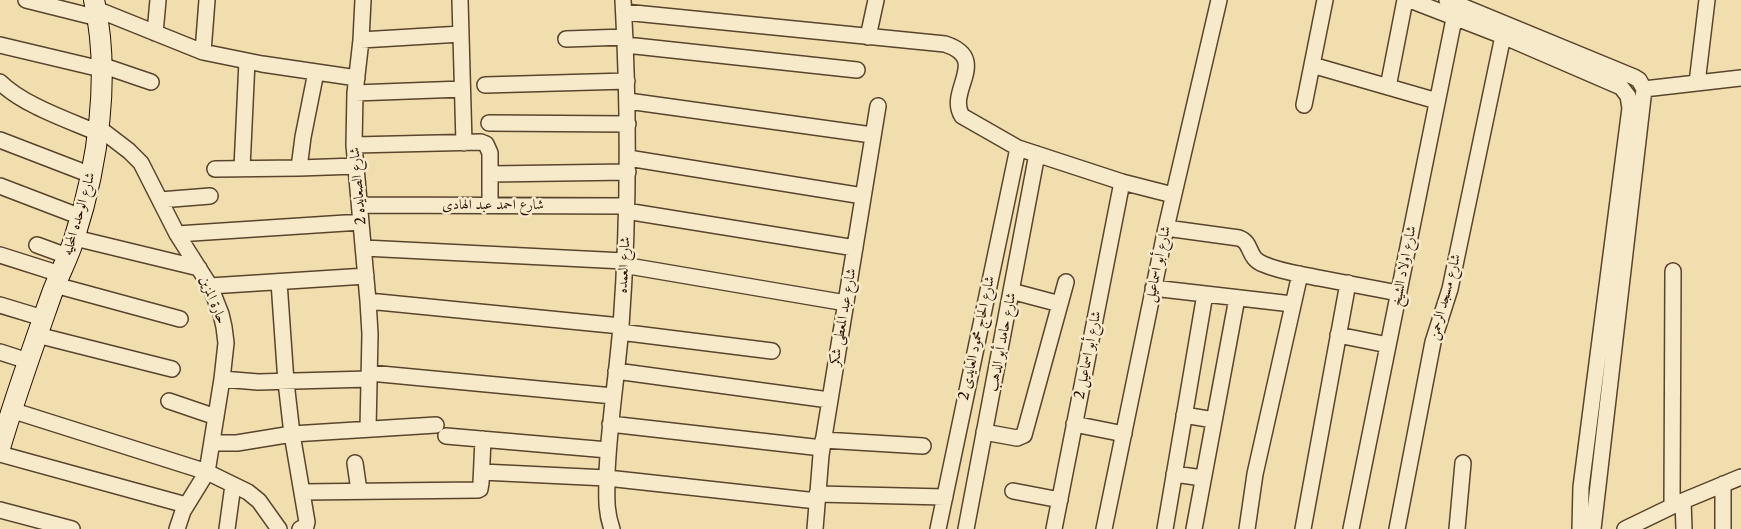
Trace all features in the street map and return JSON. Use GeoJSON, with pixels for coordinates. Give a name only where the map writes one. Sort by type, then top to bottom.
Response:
{"type":"FeatureCollection","features":[{"type":"Feature","properties":{"kind":"street"},"geometry":{"type":"LineString","coordinates":[[26,0],[96,9],[202,52],[316,72],[356,86],[462,89]]}},
{"type":"Feature","properties":{"kind":"street"},"geometry":{"type":"LineString","coordinates":[[155,33],[158,0]]}},
{"type":"Feature","properties":{"kind":"street"},"geometry":{"type":"LineString","coordinates":[[202,52],[207,0]]}},
{"type":"Feature","properties":{"kind":"street","name":"شارع الصعايده 2"},"geometry":{"type":"LineString","coordinates":[[363,0],[356,86],[354,146],[368,301],[368,429]]}},
{"type":"Feature","properties":{"kind":"street"},"geometry":{"type":"LineString","coordinates":[[460,0],[464,143]]}},
{"type":"Feature","properties":{"kind":"street"},"geometry":{"type":"LineString","coordinates":[[868,37],[876,0]]}},
{"type":"Feature","properties":{"kind":"street","name":"شارع أبو اسماعيل"},"geometry":{"type":"LineString","coordinates":[[1104,529],[1173,195],[1219,0]]}},
{"type":"Feature","properties":{"kind":"street"},"geometry":{"type":"LineString","coordinates":[[1304,105],[1325,0]]}},
{"type":"Feature","properties":{"kind":"street"},"geometry":{"type":"LineString","coordinates":[[1388,86],[1405,0]]}},
{"type":"Feature","properties":{"kind":"street"},"geometry":{"type":"LineString","coordinates":[[1410,0],[1453,7],[1634,77],[1639,80],[1644,88],[1593,529]]}},
{"type":"Feature","properties":{"kind":"street"},"geometry":{"type":"LineString","coordinates":[[1697,83],[1707,0]]}},
{"type":"Feature","properties":{"kind":"street"},"geometry":{"type":"LineString","coordinates":[[624,6],[868,37],[945,44],[957,48],[964,55],[966,66],[958,104],[962,116],[1018,148],[1122,182],[1173,195]]}},
{"type":"Feature","properties":{"kind":"street","name":"شارع العمده"},"geometry":{"type":"LineString","coordinates":[[612,529],[606,509],[608,450],[621,329],[628,165],[628,101],[624,6]]}},
{"type":"Feature","properties":{"kind":"street"},"geometry":{"type":"LineString","coordinates":[[1453,7],[1503,36],[1621,86],[1628,96],[1630,108],[1581,487],[1580,529]]}},
{"type":"Feature","properties":{"kind":"street","name":"شارع اولاد الشيخ"},"geometry":{"type":"LineString","coordinates":[[1351,529],[1437,101],[1453,7]]}},
{"type":"Feature","properties":{"kind":"street","name":"شارع الوحده المحليه"},"geometry":{"type":"LineString","coordinates":[[0,448],[40,326],[81,217],[91,175],[98,131],[101,67],[96,9]]}},
{"type":"Feature","properties":{"kind":"street"},"geometry":{"type":"LineString","coordinates":[[361,40],[461,34]]}},
{"type":"Feature","properties":{"kind":"street","name":"شارع مسجد الرحمن"},"geometry":{"type":"LineString","coordinates":[[1397,529],[1433,342],[1450,289],[1503,36]]}},
{"type":"Feature","properties":{"kind":"street"},"geometry":{"type":"LineString","coordinates":[[566,39],[625,41],[857,70]]}},
{"type":"Feature","properties":{"kind":"street"},"geometry":{"type":"LineString","coordinates":[[0,45],[101,67],[151,82]]}},
{"type":"Feature","properties":{"kind":"street"},"geometry":{"type":"LineString","coordinates":[[242,168],[247,61]]}},
{"type":"Feature","properties":{"kind":"street"},"geometry":{"type":"LineString","coordinates":[[1312,65],[1437,101]]}},
{"type":"Feature","properties":{"kind":"street"},"geometry":{"type":"LineString","coordinates":[[299,168],[316,72]]}},
{"type":"Feature","properties":{"kind":"street"},"geometry":{"type":"LineString","coordinates":[[1644,88],[1741,78]]}},
{"type":"Feature","properties":{"kind":"street"},"geometry":{"type":"LineString","coordinates":[[485,85],[627,81]]}},
{"type":"Feature","properties":{"kind":"street","name":"حارة المزين"},"geometry":{"type":"LineString","coordinates":[[0,82],[6,88],[37,106],[98,131],[135,156],[141,163],[177,234],[210,286],[221,314],[226,342],[222,379],[207,472],[186,505],[177,529]]}},
{"type":"Feature","properties":{"kind":"street"},"geometry":{"type":"LineString","coordinates":[[628,101],[872,135]]}},
{"type":"Feature","properties":{"kind":"street","name":"شارع عبد المعطى شكر"},"geometry":{"type":"LineString","coordinates":[[815,529],[822,444],[878,106]]}},
{"type":"Feature","properties":{"kind":"street"},"geometry":{"type":"LineString","coordinates":[[489,123],[628,124]]}},
{"type":"Feature","properties":{"kind":"street"},"geometry":{"type":"LineString","coordinates":[[0,140],[91,175]]}},
{"type":"Feature","properties":{"kind":"street"},"geometry":{"type":"LineString","coordinates":[[354,146],[481,142],[486,144],[490,153],[490,205]]}},
{"type":"Feature","properties":{"kind":"street","name":"شارع الحاج محمود العايدى 2"},"geometry":{"type":"LineString","coordinates":[[938,529],[1018,148]]}},
{"type":"Feature","properties":{"kind":"street","name":"شارع حامد أبو الدهب"},"geometry":{"type":"LineString","coordinates":[[966,529],[1037,154]]}},
{"type":"Feature","properties":{"kind":"street"},"geometry":{"type":"LineString","coordinates":[[490,174],[628,165],[863,196]]}},
{"type":"Feature","properties":{"kind":"street"},"geometry":{"type":"LineString","coordinates":[[214,169],[356,166]]}},
{"type":"Feature","properties":{"kind":"street","name":"شارع أبو اسماعيل 2"},"geometry":{"type":"LineString","coordinates":[[1054,529],[1122,182]]}},
{"type":"Feature","properties":{"kind":"street"},"geometry":{"type":"LineString","coordinates":[[0,186],[81,217]]}},
{"type":"Feature","properties":{"kind":"street"},"geometry":{"type":"LineString","coordinates":[[160,200],[210,196]]}},
{"type":"Feature","properties":{"kind":"street","name":"شارع احمد عبد الهادى"},"geometry":{"type":"LineString","coordinates":[[360,205],[490,205],[626,209],[855,248]]}},
{"type":"Feature","properties":{"kind":"street"},"geometry":{"type":"LineString","coordinates":[[177,234],[361,222]]}},
{"type":"Feature","properties":{"kind":"street"},"geometry":{"type":"LineString","coordinates":[[1166,228],[1239,238],[1248,244],[1252,257],[1256,261],[1285,271],[1398,293]]}},
{"type":"Feature","properties":{"kind":"street"},"geometry":{"type":"LineString","coordinates":[[37,245],[71,247],[199,268]]}},
{"type":"Feature","properties":{"kind":"street"},"geometry":{"type":"LineString","coordinates":[[364,248],[624,263],[846,303]]}},
{"type":"Feature","properties":{"kind":"street"},"geometry":{"type":"LineString","coordinates":[[0,255],[58,280],[180,319]]}},
{"type":"Feature","properties":{"kind":"street"},"geometry":{"type":"LineString","coordinates":[[1673,271],[1678,504],[1684,529]]}},
{"type":"Feature","properties":{"kind":"street"},"geometry":{"type":"LineString","coordinates":[[1247,529],[1255,474],[1300,274]]}},
{"type":"Feature","properties":{"kind":"street"},"geometry":{"type":"LineString","coordinates":[[210,286],[366,276]]}},
{"type":"Feature","properties":{"kind":"street"},"geometry":{"type":"LineString","coordinates":[[279,282],[286,382],[292,434],[308,522],[306,526],[300,529]]}},
{"type":"Feature","properties":{"kind":"street"},"geometry":{"type":"LineString","coordinates":[[984,432],[1017,438],[1024,435],[1066,282]]}},
{"type":"Feature","properties":{"kind":"street"},"geometry":{"type":"LineString","coordinates":[[1303,529],[1348,283]]}},
{"type":"Feature","properties":{"kind":"street"},"geometry":{"type":"LineString","coordinates":[[1153,288],[1292,304]]}},
{"type":"Feature","properties":{"kind":"street"},"geometry":{"type":"LineString","coordinates":[[1011,291],[1060,304]]}},
{"type":"Feature","properties":{"kind":"street"},"geometry":{"type":"LineString","coordinates":[[1165,529],[1205,294]]}},
{"type":"Feature","properties":{"kind":"street"},"geometry":{"type":"LineString","coordinates":[[1194,529],[1237,298]]}},
{"type":"Feature","properties":{"kind":"street"},"geometry":{"type":"LineString","coordinates":[[368,301],[621,329],[772,350]]}},
{"type":"Feature","properties":{"kind":"street"},"geometry":{"type":"LineString","coordinates":[[0,305],[40,326],[172,369]]}},
{"type":"Feature","properties":{"kind":"street"},"geometry":{"type":"LineString","coordinates":[[1338,335],[1388,345]]}},
{"type":"Feature","properties":{"kind":"street"},"geometry":{"type":"LineString","coordinates":[[0,352],[28,361]]}},
{"type":"Feature","properties":{"kind":"street"},"geometry":{"type":"LineString","coordinates":[[616,371],[829,400]]}},
{"type":"Feature","properties":{"kind":"street"},"geometry":{"type":"LineString","coordinates":[[222,379],[286,382],[369,376],[613,396]]}},
{"type":"Feature","properties":{"kind":"street"},"geometry":{"type":"LineString","coordinates":[[1595,380],[1610,383]]}},
{"type":"Feature","properties":{"kind":"street"},"geometry":{"type":"LineString","coordinates":[[169,402],[216,417]]}},
{"type":"Feature","properties":{"kind":"street"},"geometry":{"type":"LineString","coordinates":[[11,410],[207,472],[248,492],[259,501],[279,529]]}},
{"type":"Feature","properties":{"kind":"street"},"geometry":{"type":"LineString","coordinates":[[1184,415],[1214,420]]}},
{"type":"Feature","properties":{"kind":"street"},"geometry":{"type":"LineString","coordinates":[[610,424],[822,444],[923,446]]}},
{"type":"Feature","properties":{"kind":"street"},"geometry":{"type":"LineString","coordinates":[[1074,424],[1124,434]]}},
{"type":"Feature","properties":{"kind":"street"},"geometry":{"type":"LineString","coordinates":[[212,443],[237,443],[292,434],[368,429],[441,430],[483,439],[608,450]]}},
{"type":"Feature","properties":{"kind":"street"},"geometry":{"type":"LineString","coordinates":[[303,492],[478,490],[481,486],[483,439]]}},
{"type":"Feature","properties":{"kind":"street"},"geometry":{"type":"LineString","coordinates":[[0,454],[186,505]]}},
{"type":"Feature","properties":{"kind":"street"},"geometry":{"type":"LineString","coordinates":[[355,463],[359,491]]}},
{"type":"Feature","properties":{"kind":"street"},"geometry":{"type":"LineString","coordinates":[[1457,529],[1463,463]]}},
{"type":"Feature","properties":{"kind":"street"},"geometry":{"type":"LineString","coordinates":[[482,472],[607,478],[817,497],[945,497]]}},
{"type":"Feature","properties":{"kind":"street"},"geometry":{"type":"LineString","coordinates":[[1174,474],[1203,478]]}},
{"type":"Feature","properties":{"kind":"street"},"geometry":{"type":"LineString","coordinates":[[1624,529],[1741,477]]}},
{"type":"Feature","properties":{"kind":"street"},"geometry":{"type":"LineString","coordinates":[[948,479],[974,484]]}},
{"type":"Feature","properties":{"kind":"street"},"geometry":{"type":"LineString","coordinates":[[1723,484],[1723,529]]}},
{"type":"Feature","properties":{"kind":"street"},"geometry":{"type":"LineString","coordinates":[[227,529],[233,485]]}},
{"type":"Feature","properties":{"kind":"street"},"geometry":{"type":"LineString","coordinates":[[1013,491],[1060,500]]}},
{"type":"Feature","properties":{"kind":"street"},"geometry":{"type":"LineString","coordinates":[[0,510],[72,529]]}}]}
